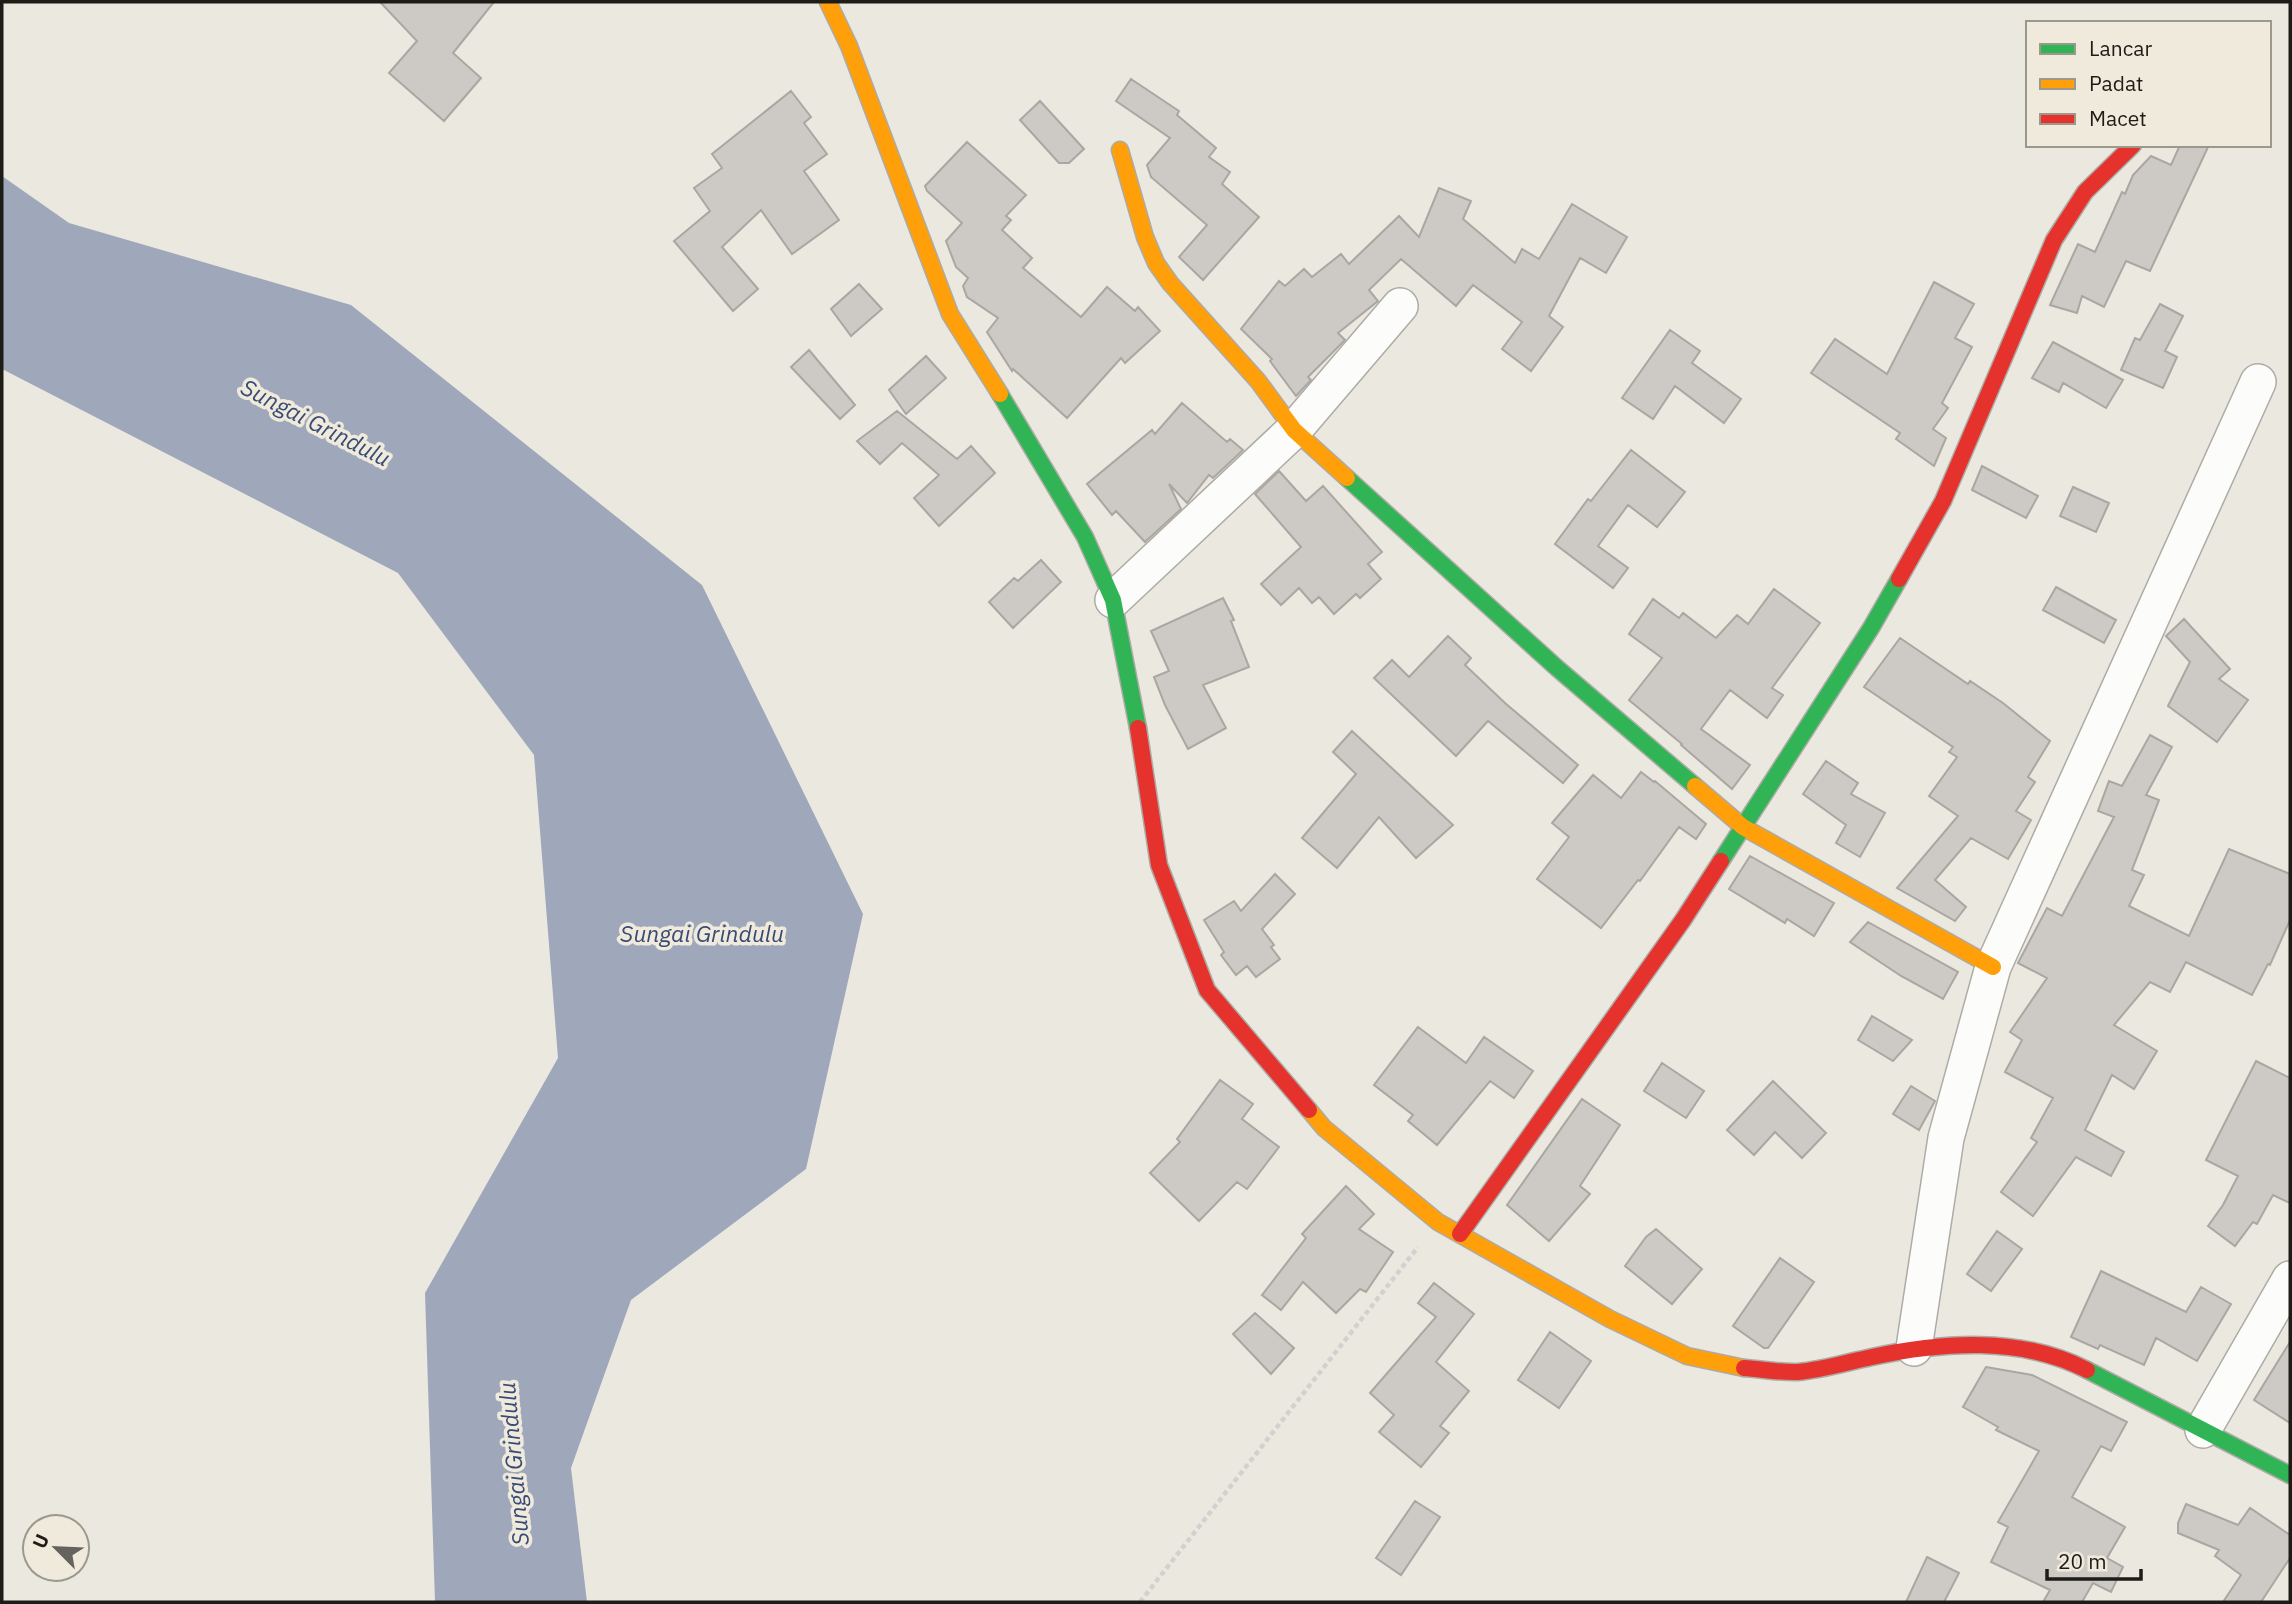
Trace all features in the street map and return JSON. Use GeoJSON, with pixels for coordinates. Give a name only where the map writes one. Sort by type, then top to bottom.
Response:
{"type":"FeatureCollection","features":[{"type":"Feature","properties":{"kind":"street"},"geometry":{"type":"LineString","coordinates":[[828,2],[849,46],[950,314],[1021,427],[1085,537],[1113,600],[1133,694],[1158,865],[1207,990],[1324,1128],[1438,1222],[1610,1319],[1687,1356],[1742,1368],[1798,1372],[1914,1348],[1963,1344],[2004,1346],[2067,1360],[2290,1475]]}},
{"type":"Feature","properties":{"kind":"street"},"geometry":{"type":"LineString","coordinates":[[1460,1234],[1684,920],[1871,628],[1942,501],[2054,240],[2085,192],[2131,147]]}},
{"type":"Feature","properties":{"kind":"street"},"geometry":{"type":"LineString","coordinates":[[1120,150],[1145,237],[1156,263],[1170,283],[1258,382],[1294,430],[1557,668],[1743,827],[1993,967]]}},
{"type":"Feature","properties":{"kind":"street"},"geometry":{"type":"LineString","coordinates":[[1113,600],[1294,430],[1400,306]]}},
{"type":"Feature","properties":{"kind":"street"},"geometry":{"type":"LineString","coordinates":[[1914,1348],[1946,1138],[1993,967],[2258,382]]}},
{"type":"Feature","properties":{"kind":"street"},"geometry":{"type":"LineString","coordinates":[[2203,1430],[2290,1279]]}},
{"type":"Feature","properties":{"kind":"path"},"geometry":{"type":"LineString","coordinates":[[1140,1602],[1438,1222]]}},
{"type":"Feature","properties":{"kind":"water","name":"Sungai Grindulu"},"geometry":{"type":"Polygon","coordinates":[[[2,176],[69,223],[351,305],[702,585],[863,914],[806,1169],[631,1300],[571,1468],[587,1602],[435,1602],[425,1293],[558,1058],[534,755],[398,573],[2,369],[2,176]]]}},
{"type":"Feature","properties":{"kind":"building"},"geometry":{"type":"Polygon","coordinates":[[[380,2],[494,2],[453,53],[481,78],[444,121],[389,73],[417,41],[380,2]]]}},
{"type":"Feature","properties":{"kind":"building"},"geometry":{"type":"Polygon","coordinates":[[[1131,79],[1179,111],[1177,115],[1216,148],[1209,157],[1230,172],[1222,184],[1259,217],[1203,280],[1179,257],[1207,225],[1151,177],[1147,165],[1170,138],[1116,101],[1131,79]]]}},
{"type":"Feature","properties":{"kind":"building"},"geometry":{"type":"Polygon","coordinates":[[[791,91],[811,117],[804,123],[827,154],[804,171],[839,220],[792,254],[761,210],[722,247],[758,289],[733,311],[674,241],[710,211],[694,188],[722,168],[712,154],[791,91]]]}},
{"type":"Feature","properties":{"kind":"building"},"geometry":{"type":"Polygon","coordinates":[[[1040,101],[1084,149],[1069,163],[1059,163],[1020,120],[1040,101]]]}},
{"type":"Feature","properties":{"kind":"building"},"geometry":{"type":"Polygon","coordinates":[[[967,142],[1026,195],[1006,216],[1011,220],[1002,230],[1032,258],[1023,268],[1081,317],[1107,287],[1135,311],[1138,307],[1160,331],[1125,363],[1121,358],[1067,418],[1013,369],[1012,371],[987,332],[998,318],[967,297],[963,286],[968,278],[956,267],[946,241],[962,223],[927,191],[925,186],[967,142]]]}},
{"type":"Feature","properties":{"kind":"building"},"geometry":{"type":"Polygon","coordinates":[[[2179,147],[2208,147],[2150,271],[2126,261],[2104,307],[2082,296],[2077,313],[2050,305],[2078,244],[2095,252],[2122,192],[2125,194],[2133,175],[2151,156],[2171,165],[2179,147]]]}},
{"type":"Feature","properties":{"kind":"building"},"geometry":{"type":"Polygon","coordinates":[[[1439,188],[1471,201],[1463,219],[1515,263],[1522,249],[1539,259],[1572,204],[1627,237],[1606,273],[1580,258],[1549,316],[1563,327],[1531,371],[1502,349],[1522,322],[1473,285],[1456,306],[1401,259],[1369,290],[1378,301],[1338,333],[1345,340],[1308,377],[1311,380],[1296,396],[1270,361],[1272,359],[1241,329],[1279,281],[1285,286],[1304,269],[1312,277],[1341,254],[1349,264],[1399,216],[1419,237],[1439,188]]]}},
{"type":"Feature","properties":{"kind":"building"},"geometry":{"type":"Polygon","coordinates":[[[1934,282],[1974,304],[1955,338],[1972,347],[1942,403],[1948,408],[1933,429],[1946,438],[1934,466],[1896,439],[1900,433],[1811,373],[1835,339],[1887,374],[1934,282]]]}},
{"type":"Feature","properties":{"kind":"building"},"geometry":{"type":"Polygon","coordinates":[[[859,284],[882,309],[851,336],[831,309],[859,284]]]}},
{"type":"Feature","properties":{"kind":"building"},"geometry":{"type":"Polygon","coordinates":[[[2160,304],[2183,316],[2165,351],[2177,357],[2163,388],[2121,370],[2135,338],[2140,340],[2160,304]]]}},
{"type":"Feature","properties":{"kind":"building"},"geometry":{"type":"Polygon","coordinates":[[[1670,330],[1700,351],[1692,363],[1741,399],[1724,423],[1675,386],[1653,419],[1622,398],[1670,330]]]}},
{"type":"Feature","properties":{"kind":"building"},"geometry":{"type":"Polygon","coordinates":[[[2053,342],[2123,380],[2106,408],[2063,383],[2059,392],[2032,378],[2053,342]]]}},
{"type":"Feature","properties":{"kind":"building"},"geometry":{"type":"Polygon","coordinates":[[[809,350],[855,405],[840,419],[791,367],[809,350]]]}},
{"type":"Feature","properties":{"kind":"building"},"geometry":{"type":"Polygon","coordinates":[[[926,356],[946,378],[906,414],[889,390],[926,356]]]}},
{"type":"Feature","properties":{"kind":"building"},"geometry":{"type":"Polygon","coordinates":[[[1182,403],[1227,442],[1230,439],[1243,450],[1213,478],[1209,475],[1187,503],[1169,484],[1181,509],[1145,542],[1116,511],[1112,515],[1087,484],[1152,430],[1155,434],[1182,403]]]}},
{"type":"Feature","properties":{"kind":"building"},"geometry":{"type":"Polygon","coordinates":[[[897,411],[957,459],[971,446],[995,473],[939,526],[914,498],[939,475],[902,443],[880,464],[857,441],[897,411]]]}},
{"type":"Feature","properties":{"kind":"building"},"geometry":{"type":"Polygon","coordinates":[[[1631,450],[1685,492],[1657,527],[1628,505],[1598,546],[1628,568],[1613,588],[1555,544],[1588,499],[1591,501],[1631,450]]]}},
{"type":"Feature","properties":{"kind":"building"},"geometry":{"type":"Polygon","coordinates":[[[1982,466],[2038,496],[2026,518],[1972,490],[1982,466]]]}},
{"type":"Feature","properties":{"kind":"building"},"geometry":{"type":"Polygon","coordinates":[[[1279,471],[1306,501],[1323,486],[1382,552],[1368,564],[1381,579],[1360,598],[1356,594],[1334,614],[1319,597],[1312,603],[1299,588],[1281,605],[1261,584],[1301,547],[1255,494],[1279,471]]]}},
{"type":"Feature","properties":{"kind":"building"},"geometry":{"type":"Polygon","coordinates":[[[2073,487],[2109,503],[2096,532],[2060,516],[2073,487]]]}},
{"type":"Feature","properties":{"kind":"building"},"geometry":{"type":"Polygon","coordinates":[[[1041,560],[1061,582],[1013,628],[989,602],[1014,578],[1018,581],[1041,560]]]}},
{"type":"Feature","properties":{"kind":"building"},"geometry":{"type":"Polygon","coordinates":[[[2056,587],[2116,620],[2104,643],[2043,610],[2056,587]]]}},
{"type":"Feature","properties":{"kind":"building"},"geometry":{"type":"Polygon","coordinates":[[[1774,589],[1820,623],[1772,688],[1783,695],[1767,718],[1730,690],[1701,729],[1750,765],[1732,789],[1629,700],[1662,658],[1629,634],[1653,599],[1679,618],[1683,613],[1716,638],[1737,615],[1748,624],[1774,589]]]}},
{"type":"Feature","properties":{"kind":"building"},"geometry":{"type":"Polygon","coordinates":[[[1223,598],[1234,620],[1231,621],[1249,667],[1203,685],[1226,728],[1188,749],[1154,677],[1169,671],[1151,631],[1223,598]]]}},
{"type":"Feature","properties":{"kind":"building"},"geometry":{"type":"Polygon","coordinates":[[[2184,619],[2230,669],[2219,679],[2248,700],[2217,742],[2168,706],[2190,662],[2166,636],[2184,619]]]}},
{"type":"Feature","properties":{"kind":"building"},"geometry":{"type":"Polygon","coordinates":[[[1448,636],[1471,658],[1465,665],[1578,765],[1563,783],[1488,721],[1456,756],[1374,678],[1392,660],[1409,677],[1448,636]]]}},
{"type":"Feature","properties":{"kind":"building"},"geometry":{"type":"Polygon","coordinates":[[[1900,638],[1968,684],[1970,681],[2003,703],[2050,741],[2028,777],[2035,782],[2016,811],[2031,820],[2008,859],[1971,838],[1935,880],[1966,907],[1955,921],[1897,888],[1958,816],[1929,796],[1957,757],[1949,752],[1953,747],[1864,687],[1900,638]]]}},
{"type":"Feature","properties":{"kind":"building"},"geometry":{"type":"Polygon","coordinates":[[[1352,731],[1453,825],[1416,858],[1379,817],[1337,868],[1302,838],[1356,774],[1333,752],[1352,731]]]}},
{"type":"Feature","properties":{"kind":"building"},"geometry":{"type":"Polygon","coordinates":[[[2150,735],[2172,747],[2146,795],[2159,800],[2132,870],[2144,875],[2129,906],[2189,936],[2229,849],[2290,874],[2290,920],[2270,965],[2268,964],[2252,995],[2186,962],[2170,992],[2150,982],[2114,1025],[2157,1051],[2134,1089],[2112,1075],[2085,1130],[2124,1152],[2111,1176],[2076,1157],[2033,1216],[2001,1192],[2037,1142],[2031,1138],[2053,1098],[2005,1072],[2022,1040],[2010,1032],[2047,978],[2018,963],[2047,908],[2062,916],[2114,817],[2098,811],[2109,781],[2122,786],[2150,735]]]}},
{"type":"Feature","properties":{"kind":"building"},"geometry":{"type":"Polygon","coordinates":[[[1826,761],[1858,783],[1851,794],[1885,813],[1860,857],[1836,843],[1846,825],[1803,794],[1826,761]]]}},
{"type":"Feature","properties":{"kind":"building"},"geometry":{"type":"Polygon","coordinates":[[[1641,772],[1706,824],[1696,839],[1679,827],[1640,881],[1638,880],[1601,928],[1537,879],[1569,837],[1552,823],[1593,775],[1621,798],[1641,772]]]}},
{"type":"Feature","properties":{"kind":"building"},"geometry":{"type":"Polygon","coordinates":[[[1750,856],[1834,903],[1814,936],[1787,919],[1785,923],[1729,889],[1750,856]]]}},
{"type":"Feature","properties":{"kind":"building"},"geometry":{"type":"Polygon","coordinates":[[[1275,874],[1295,894],[1262,929],[1280,959],[1256,977],[1247,966],[1236,975],[1221,955],[1224,952],[1204,920],[1234,901],[1241,911],[1275,874]]]}},
{"type":"Feature","properties":{"kind":"building"},"geometry":{"type":"Polygon","coordinates":[[[1868,922],[1958,972],[1943,999],[1901,976],[1850,942],[1868,922]]]}},
{"type":"Feature","properties":{"kind":"building"},"geometry":{"type":"Polygon","coordinates":[[[1872,1016],[1912,1040],[1893,1061],[1858,1040],[1872,1016]]]}},
{"type":"Feature","properties":{"kind":"building"},"geometry":{"type":"Polygon","coordinates":[[[1418,1027],[1466,1063],[1484,1037],[1533,1071],[1514,1098],[1490,1081],[1437,1145],[1408,1121],[1413,1115],[1374,1085],[1418,1027]]]}},
{"type":"Feature","properties":{"kind":"building"},"geometry":{"type":"Polygon","coordinates":[[[2256,1061],[2290,1078],[2290,1203],[2273,1195],[2257,1224],[2253,1222],[2235,1246],[2208,1226],[2238,1176],[2206,1160],[2256,1061]]]}},
{"type":"Feature","properties":{"kind":"building"},"geometry":{"type":"Polygon","coordinates":[[[1662,1063],[1704,1091],[1686,1118],[1644,1091],[1662,1063]]]}},
{"type":"Feature","properties":{"kind":"building"},"geometry":{"type":"Polygon","coordinates":[[[1220,1080],[1253,1104],[1242,1119],[1279,1147],[1247,1189],[1237,1182],[1199,1221],[1150,1173],[1180,1142],[1177,1139],[1220,1080]]]}},
{"type":"Feature","properties":{"kind":"building"},"geometry":{"type":"Polygon","coordinates":[[[1773,1081],[1826,1133],[1802,1158],[1775,1132],[1754,1155],[1727,1130],[1773,1081]]]}},
{"type":"Feature","properties":{"kind":"building"},"geometry":{"type":"Polygon","coordinates":[[[1911,1086],[1935,1101],[1919,1130],[1893,1114],[1911,1086]]]}},
{"type":"Feature","properties":{"kind":"building"},"geometry":{"type":"Polygon","coordinates":[[[1582,1099],[1620,1125],[1580,1186],[1590,1194],[1549,1241],[1507,1205],[1582,1099]]]}},
{"type":"Feature","properties":{"kind":"building"},"geometry":{"type":"Polygon","coordinates":[[[1346,1186],[1374,1214],[1359,1229],[1393,1252],[1366,1292],[1360,1289],[1336,1313],[1303,1282],[1281,1310],[1262,1295],[1306,1238],[1302,1234],[1346,1186]]]}},
{"type":"Feature","properties":{"kind":"building"},"geometry":{"type":"Polygon","coordinates":[[[1656,1229],[1702,1269],[1672,1304],[1625,1266],[1646,1237],[1656,1229]]]}},
{"type":"Feature","properties":{"kind":"building"},"geometry":{"type":"Polygon","coordinates":[[[1997,1231],[2022,1249],[1991,1291],[1967,1274],[1997,1231]]]}},
{"type":"Feature","properties":{"kind":"building"},"geometry":{"type":"Polygon","coordinates":[[[1780,1258],[1814,1282],[1768,1348],[1764,1348],[1733,1326],[1780,1258]]]}},
{"type":"Feature","properties":{"kind":"building"},"geometry":{"type":"Polygon","coordinates":[[[2101,1271],[2186,1312],[2201,1287],[2231,1304],[2197,1361],[2156,1338],[2144,1365],[2100,1345],[2098,1349],[2071,1337],[2101,1271]]]}},
{"type":"Feature","properties":{"kind":"building"},"geometry":{"type":"Polygon","coordinates":[[[1434,1283],[1474,1314],[1436,1362],[1469,1391],[1440,1426],[1449,1433],[1421,1467],[1379,1432],[1394,1415],[1370,1393],[1436,1317],[1418,1303],[1434,1283]]]}},
{"type":"Feature","properties":{"kind":"building"},"geometry":{"type":"Polygon","coordinates":[[[1255,1313],[1294,1348],[1271,1374],[1233,1334],[1255,1313]]]}},
{"type":"Feature","properties":{"kind":"building"},"geometry":{"type":"Polygon","coordinates":[[[1550,1332],[1591,1361],[1559,1408],[1518,1380],[1550,1332]]]}},
{"type":"Feature","properties":{"kind":"building"},"geometry":{"type":"Polygon","coordinates":[[[2290,1342],[2290,1423],[2254,1400],[2290,1342]]]}},
{"type":"Feature","properties":{"kind":"building"},"geometry":{"type":"Polygon","coordinates":[[[1986,1367],[2032,1375],[2127,1422],[2111,1451],[2101,1446],[2072,1497],[2125,1527],[2107,1558],[2123,1567],[2111,1592],[2093,1583],[2082,1602],[2043,1602],[2050,1590],[1991,1562],[2008,1527],[1998,1522],[2039,1451],[1996,1430],[1998,1427],[1963,1407],[1986,1367]]]}},
{"type":"Feature","properties":{"kind":"building"},"geometry":{"type":"Polygon","coordinates":[[[1415,1501],[1440,1517],[1401,1575],[1376,1558],[1415,1501]]]}},
{"type":"Feature","properties":{"kind":"building"},"geometry":{"type":"Polygon","coordinates":[[[2186,1504],[2238,1525],[2250,1508],[2290,1535],[2290,1558],[2261,1602],[2223,1602],[2241,1575],[2215,1556],[2219,1550],[2178,1533],[2178,1523],[2186,1504]]]}},
{"type":"Feature","properties":{"kind":"building"},"geometry":{"type":"Polygon","coordinates":[[[1927,1557],[1959,1573],[1944,1602],[1906,1602],[1927,1557]]]}},
{"type":"Feature","properties":{"kind":"traffic: fast"},"geometry":{"type":"LineString","coordinates":[[1000,394],[1085,537],[1113,600],[1138,728]]}},
{"type":"Feature","properties":{"kind":"traffic: fast"},"geometry":{"type":"LineString","coordinates":[[1347,478],[1557,668],[1695,786]]}},
{"type":"Feature","properties":{"kind":"traffic: fast"},"geometry":{"type":"LineString","coordinates":[[1721,861],[1871,628],[1899,579]]}},
{"type":"Feature","properties":{"kind":"traffic: fast"},"geometry":{"type":"LineString","coordinates":[[2087,1370],[2290,1475]]}},
{"type":"Feature","properties":{"kind":"traffic: slow"},"geometry":{"type":"LineString","coordinates":[[828,2],[849,46],[950,314],[1000,394]]}},
{"type":"Feature","properties":{"kind":"traffic: slow"},"geometry":{"type":"LineString","coordinates":[[1120,150],[1145,237],[1156,263],[1170,283],[1258,381],[1294,430],[1347,478]]}},
{"type":"Feature","properties":{"kind":"traffic: slow"},"geometry":{"type":"LineString","coordinates":[[1695,786],[1743,827],[1993,967]]}},
{"type":"Feature","properties":{"kind":"traffic: slow"},"geometry":{"type":"LineString","coordinates":[[1309,1110],[1324,1128],[1438,1222],[1610,1319],[1687,1356],[1744,1368]]}},
{"type":"Feature","properties":{"kind":"traffic: jam"},"geometry":{"type":"LineString","coordinates":[[1899,579],[1943,501],[2054,240],[2085,192],[2131,147]]}},
{"type":"Feature","properties":{"kind":"traffic: jam"},"geometry":{"type":"LineString","coordinates":[[1138,728],[1159,865],[1207,990],[1309,1110]]}},
{"type":"Feature","properties":{"kind":"traffic: jam"},"geometry":{"type":"LineString","coordinates":[[1460,1234],[1683,920],[1721,861]]}},
{"type":"Feature","properties":{"kind":"traffic: jam"},"geometry":{"type":"LineString","coordinates":[[1744,1368],[1798,1372],[1926,1348],[1981,1345],[2035,1352],[2062,1359],[2087,1370]]}}]}
